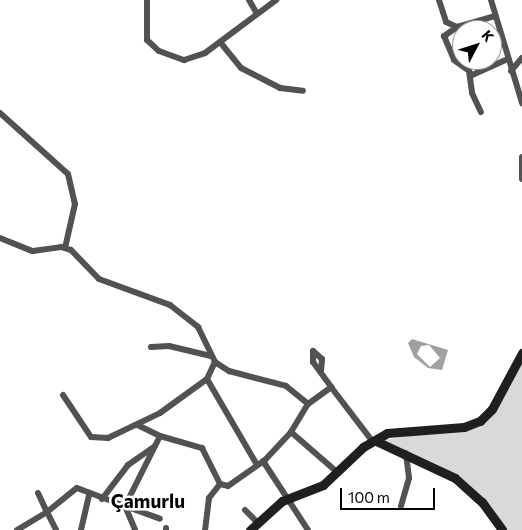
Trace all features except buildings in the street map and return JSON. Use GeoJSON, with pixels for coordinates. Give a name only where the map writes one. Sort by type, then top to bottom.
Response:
{"type":"FeatureCollection","features":[{"type":"Feature","properties":{"kind":"street"},"geometry":{"type":"LineString","coordinates":[[147,0],[147,40],[159,51],[184,60],[220,42],[276,0]]}},
{"type":"Feature","properties":{"kind":"street"},"geometry":{"type":"LineString","coordinates":[[439,0],[446,22],[452,25]]}},
{"type":"Feature","properties":{"kind":"street"},"geometry":{"type":"LineString","coordinates":[[491,0],[522,103]]}},
{"type":"Feature","properties":{"kind":"street"},"geometry":{"type":"LineString","coordinates":[[251,1],[257,14]]}},
{"type":"Feature","properties":{"kind":"street"},"geometry":{"type":"LineString","coordinates":[[481,20],[495,16]]}},
{"type":"Feature","properties":{"kind":"street"},"geometry":{"type":"LineString","coordinates":[[452,30],[444,36],[452,55]]}},
{"type":"Feature","properties":{"kind":"street"},"geometry":{"type":"LineString","coordinates":[[220,42],[241,68],[280,88],[303,91]]}},
{"type":"Feature","properties":{"kind":"street"},"geometry":{"type":"LineString","coordinates":[[470,74],[508,57]]}},
{"type":"Feature","properties":{"kind":"street"},"geometry":{"type":"LineString","coordinates":[[511,70],[522,58]]}},
{"type":"Feature","properties":{"kind":"street"},"geometry":{"type":"LineString","coordinates":[[465,70],[470,74],[481,112]]}},
{"type":"Feature","properties":{"kind":"street"},"geometry":{"type":"LineString","coordinates":[[0,113],[68,174],[75,204],[65,248]]}},
{"type":"Feature","properties":{"kind":"street"},"geometry":{"type":"LineString","coordinates":[[522,157],[522,179]]}},
{"type":"Feature","properties":{"kind":"street"},"geometry":{"type":"LineString","coordinates":[[0,238],[33,251],[65,248],[99,279],[123,285],[186,316],[198,327],[215,362],[229,371],[286,386],[308,404]]}},
{"type":"Feature","properties":{"kind":"street"},"geometry":{"type":"LineString","coordinates":[[152,348],[169,346],[211,356]]}},
{"type":"Feature","properties":{"kind":"street"},"geometry":{"type":"LineString","coordinates":[[250,530],[257,522],[289,498],[324,485],[337,472],[387,433],[464,428],[480,421],[492,409],[521,355]]}},
{"type":"Feature","properties":{"kind":"street"},"geometry":{"type":"LineString","coordinates":[[63,395],[91,437],[108,438],[136,425],[207,379],[215,362]]}},
{"type":"Feature","properties":{"kind":"street"},"geometry":{"type":"LineString","coordinates":[[320,371],[375,441],[406,453],[454,478],[482,502],[502,530]]}},
{"type":"Feature","properties":{"kind":"street"},"geometry":{"type":"LineString","coordinates":[[207,379],[260,463],[289,498],[308,530]]}},
{"type":"Feature","properties":{"kind":"street"},"geometry":{"type":"LineString","coordinates":[[136,425],[160,436],[202,448],[220,484],[228,486],[260,463],[291,432],[308,404],[331,387]]}},
{"type":"Feature","properties":{"kind":"street"},"geometry":{"type":"LineString","coordinates":[[291,432],[337,472]]}},
{"type":"Feature","properties":{"kind":"street"},"geometry":{"type":"LineString","coordinates":[[135,530],[125,506],[160,436]]}},
{"type":"Feature","properties":{"kind":"street"},"geometry":{"type":"LineString","coordinates":[[102,499],[128,466],[155,446]]}},
{"type":"Feature","properties":{"kind":"street"},"geometry":{"type":"LineString","coordinates":[[401,506],[409,478],[406,453]]}},
{"type":"Feature","properties":{"kind":"street"},"geometry":{"type":"LineString","coordinates":[[205,530],[209,498],[220,484]]}},
{"type":"Feature","properties":{"kind":"street"},"geometry":{"type":"LineString","coordinates":[[17,530],[47,512],[73,489],[160,519]]}},
{"type":"Feature","properties":{"kind":"street"},"geometry":{"type":"LineString","coordinates":[[38,494],[56,530]]}},
{"type":"Feature","properties":{"kind":"street"},"geometry":{"type":"LineString","coordinates":[[81,530],[89,494]]}},
{"type":"Feature","properties":{"kind":"street"},"geometry":{"type":"LineString","coordinates":[[245,510],[257,522]]}},
{"type":"Feature","properties":{"kind":"shaded area"},"geometry":{"type":"Polygon","coordinates":[[[412,339],[448,350],[442,370],[428,368],[414,357],[408,343],[412,339]],[[429,345],[421,346],[417,354],[430,367],[440,358],[429,345]]]}},
{"type":"Feature","properties":{"kind":"shaded area"},"geometry":{"type":"Polygon","coordinates":[[[522,364],[522,530],[507,530],[486,500],[456,475],[384,440],[427,432],[464,432],[486,423],[522,364]]]}},
{"type":"Feature","properties":{"kind":"district","name":"Çamurlu"},"geometry":{"type":"Point","coordinates":[148,501]}}]}
